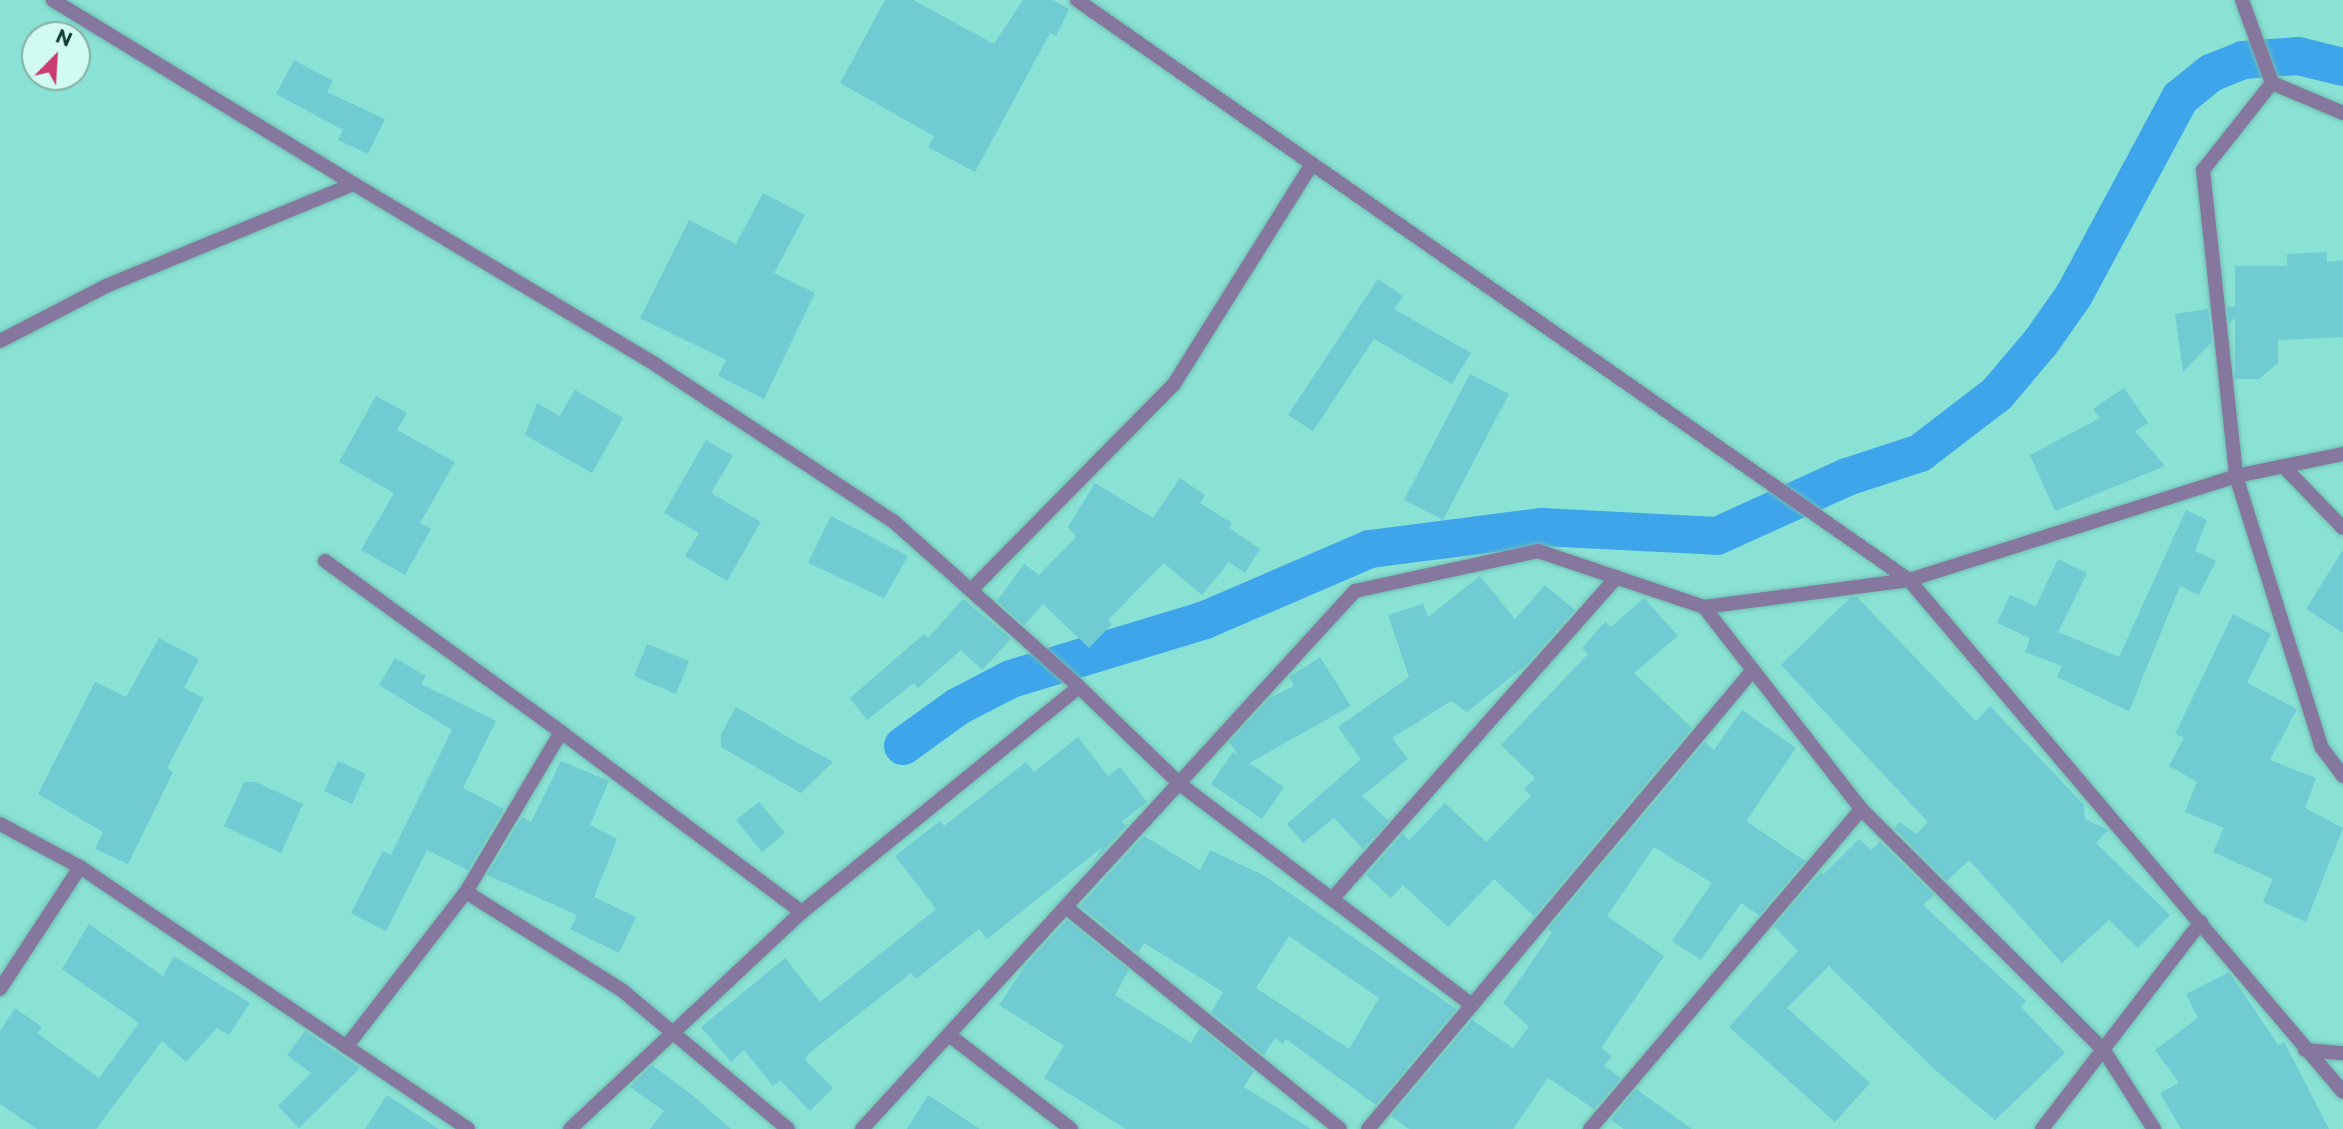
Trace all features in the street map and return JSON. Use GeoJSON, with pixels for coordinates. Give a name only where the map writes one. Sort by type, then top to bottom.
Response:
{"type":"FeatureCollection","features":[{"type":"Feature","properties":{"kind":"street"},"geometry":{"type":"LineString","coordinates":[[53,0],[656,365],[893,522],[1078,686],[1181,785],[1472,1005]]}},
{"type":"Feature","properties":{"kind":"street"},"geometry":{"type":"LineString","coordinates":[[1077,0],[1909,580],[2343,1092]]}},
{"type":"Feature","properties":{"kind":"street"},"geometry":{"type":"LineString","coordinates":[[2242,0],[2271,82],[2343,113]]}},
{"type":"Feature","properties":{"kind":"street"},"geometry":{"type":"LineString","coordinates":[[2271,82],[2203,170],[2236,476],[2322,748],[2343,776]]}},
{"type":"Feature","properties":{"kind":"street"},"geometry":{"type":"LineString","coordinates":[[971,590],[1174,384],[1311,163]]}},
{"type":"Feature","properties":{"kind":"street"},"geometry":{"type":"LineString","coordinates":[[0,341],[106,286],[354,184]]}},
{"type":"Feature","properties":{"kind":"street"},"geometry":{"type":"LineString","coordinates":[[862,1129],[1181,785],[1355,591],[1538,551],[1704,607],[1909,580],[2236,476],[2343,454]]}},
{"type":"Feature","properties":{"kind":"street"},"geometry":{"type":"LineString","coordinates":[[2283,466],[2343,528]]}},
{"type":"Feature","properties":{"kind":"street"},"geometry":{"type":"LineString","coordinates":[[325,561],[562,732],[802,912]]}},
{"type":"Feature","properties":{"kind":"street"},"geometry":{"type":"LineString","coordinates":[[1332,899],[1616,578]]}},
{"type":"Feature","properties":{"kind":"street"},"geometry":{"type":"LineString","coordinates":[[1704,607],[1861,809],[2103,1049],[2154,1129]]}},
{"type":"Feature","properties":{"kind":"street"},"geometry":{"type":"LineString","coordinates":[[1368,1129],[1753,670]]}},
{"type":"Feature","properties":{"kind":"street"},"geometry":{"type":"LineString","coordinates":[[570,1129],[802,912],[1078,686]]}},
{"type":"Feature","properties":{"kind":"street"},"geometry":{"type":"LineString","coordinates":[[346,1047],[466,892],[562,732]]}},
{"type":"Feature","properties":{"kind":"street"},"geometry":{"type":"LineString","coordinates":[[1590,1129],[1861,809]]}},
{"type":"Feature","properties":{"kind":"street"},"geometry":{"type":"LineString","coordinates":[[0,824],[80,867],[468,1129]]}},
{"type":"Feature","properties":{"kind":"street"},"geometry":{"type":"LineString","coordinates":[[0,989],[80,867]]}},
{"type":"Feature","properties":{"kind":"street"},"geometry":{"type":"LineString","coordinates":[[466,892],[623,991],[788,1129]]}},
{"type":"Feature","properties":{"kind":"street"},"geometry":{"type":"LineString","coordinates":[[1067,908],[1340,1129]]}},
{"type":"Feature","properties":{"kind":"street"},"geometry":{"type":"LineString","coordinates":[[2042,1129],[2201,922]]}},
{"type":"Feature","properties":{"kind":"street"},"geometry":{"type":"LineString","coordinates":[[949,1035],[1071,1129]]}},
{"type":"Feature","properties":{"kind":"street"},"geometry":{"type":"LineString","coordinates":[[2305,1050],[2343,1053]]}},
{"type":"Feature","properties":{"kind":"building"},"geometry":{"type":"Polygon","coordinates":[[[885,0],[913,0],[994,44],[1023,0],[1052,0],[1069,9],[1056,36],[1050,33],[975,172],[928,147],[934,136],[840,83],[885,0]]]}},
{"type":"Feature","properties":{"kind":"building"},"geometry":{"type":"Polygon","coordinates":[[[294,60],[333,81],[327,92],[385,119],[368,154],[338,140],[343,130],[276,94],[294,60]]]}},
{"type":"Feature","properties":{"kind":"building"},"geometry":{"type":"Polygon","coordinates":[[[763,193],[805,215],[774,273],[815,293],[764,399],[718,376],[726,360],[640,318],[689,220],[736,244],[763,193]]]}},
{"type":"Feature","properties":{"kind":"building"},"geometry":{"type":"Polygon","coordinates":[[[2327,252],[2327,262],[2343,260],[2343,337],[2278,340],[2278,363],[2259,379],[2235,379],[2235,318],[2229,324],[2227,307],[2235,306],[2235,266],[2287,266],[2287,254],[2327,252]]]}},
{"type":"Feature","properties":{"kind":"building"},"geometry":{"type":"Polygon","coordinates":[[[1378,279],[1403,296],[1394,309],[1471,353],[1452,384],[1374,339],[1313,431],[1288,415],[1378,279]]]}},
{"type":"Feature","properties":{"kind":"building"},"geometry":{"type":"Polygon","coordinates":[[[2208,309],[2212,342],[2183,372],[2175,314],[2208,309]]]}},
{"type":"Feature","properties":{"kind":"building"},"geometry":{"type":"Polygon","coordinates":[[[1470,374],[1509,394],[1443,520],[1404,500],[1470,374]]]}},
{"type":"Feature","properties":{"kind":"building"},"geometry":{"type":"Polygon","coordinates":[[[2124,388],[2148,423],[2135,431],[2165,466],[2055,511],[2030,455],[2100,418],[2093,409],[2124,388]]]}},
{"type":"Feature","properties":{"kind":"building"},"geometry":{"type":"Polygon","coordinates":[[[575,390],[623,418],[592,473],[525,435],[537,403],[560,416],[575,390]]]}},
{"type":"Feature","properties":{"kind":"building"},"geometry":{"type":"Polygon","coordinates":[[[376,396],[407,413],[397,430],[455,462],[420,523],[431,529],[405,575],[361,550],[394,493],[339,462],[376,396]]]}},
{"type":"Feature","properties":{"kind":"building"},"geometry":{"type":"Polygon","coordinates":[[[706,440],[733,456],[711,493],[761,522],[727,581],[685,556],[699,533],[664,513],[706,440]]]}},
{"type":"Feature","properties":{"kind":"building"},"geometry":{"type":"Polygon","coordinates":[[[1180,478],[1205,495],[1200,503],[1232,523],[1229,528],[1260,549],[1245,573],[1229,562],[1202,595],[1164,563],[1108,620],[1112,624],[1089,648],[1043,604],[1024,625],[997,601],[1024,564],[1039,575],[1076,537],[1068,527],[1095,483],[1153,518],[1180,478]]]}},
{"type":"Feature","properties":{"kind":"building"},"geometry":{"type":"Polygon","coordinates":[[[2186,510],[2207,520],[2195,551],[2216,561],[2199,595],[2180,586],[2129,711],[2057,677],[2062,666],[2025,652],[2030,638],[1997,623],[2010,595],[2036,606],[2058,559],[2087,573],[2058,632],[2119,657],[2186,510]]]}},
{"type":"Feature","properties":{"kind":"building"},"geometry":{"type":"Polygon","coordinates":[[[831,516],[908,556],[884,598],[808,563],[831,516]]]}},
{"type":"Feature","properties":{"kind":"building"},"geometry":{"type":"Polygon","coordinates":[[[2343,550],[2343,633],[2306,609],[2343,550]]]}},
{"type":"Feature","properties":{"kind":"building"},"geometry":{"type":"Polygon","coordinates":[[[1480,576],[1515,619],[1545,585],[1575,610],[1526,665],[1467,712],[1451,701],[1392,738],[1408,759],[1362,796],[1389,821],[1363,849],[1334,818],[1303,843],[1287,824],[1361,759],[1338,727],[1409,677],[1388,615],[1423,604],[1428,617],[1480,576]]]}},
{"type":"Feature","properties":{"kind":"building"},"geometry":{"type":"Polygon","coordinates":[[[1851,597],[1857,597],[1976,721],[1990,706],[2084,805],[2085,819],[2108,830],[2096,843],[2170,915],[2138,948],[2109,920],[2062,963],[1969,860],[1947,881],[1894,828],[1900,822],[1917,834],[1928,822],[1781,665],[1851,597]]]}},
{"type":"Feature","properties":{"kind":"building"},"geometry":{"type":"Polygon","coordinates":[[[1644,598],[1678,636],[1634,673],[1692,728],[1534,916],[1494,879],[1448,927],[1403,885],[1391,898],[1366,875],[1403,834],[1409,840],[1445,803],[1486,842],[1531,796],[1524,789],[1535,778],[1501,745],[1588,654],[1582,648],[1605,622],[1611,627],[1644,598]]]}},
{"type":"Feature","properties":{"kind":"building"},"geometry":{"type":"Polygon","coordinates":[[[963,599],[1011,639],[982,670],[961,650],[918,688],[914,683],[867,720],[850,698],[924,634],[928,638],[963,599]]]}},
{"type":"Feature","properties":{"kind":"building"},"geometry":{"type":"Polygon","coordinates":[[[2233,614],[2271,634],[2247,683],[2297,709],[2270,760],[2316,778],[2305,808],[2343,828],[2306,922],[2263,902],[2273,879],[2213,852],[2224,828],[2185,812],[2197,782],[2169,766],[2184,738],[2175,734],[2233,614]]]}},
{"type":"Feature","properties":{"kind":"building"},"geometry":{"type":"Polygon","coordinates":[[[159,638],[199,659],[184,688],[204,698],[167,768],[173,772],[128,864],[95,849],[103,832],[38,794],[95,682],[126,697],[159,638]]]}},
{"type":"Feature","properties":{"kind":"building"},"geometry":{"type":"Polygon","coordinates":[[[647,644],[689,661],[676,694],[634,676],[647,644]]]}},
{"type":"Feature","properties":{"kind":"building"},"geometry":{"type":"Polygon","coordinates":[[[1320,657],[1351,706],[1249,763],[1284,787],[1262,819],[1211,784],[1233,752],[1238,755],[1229,742],[1270,698],[1294,686],[1289,677],[1320,657]]]}},
{"type":"Feature","properties":{"kind":"building"},"geometry":{"type":"Polygon","coordinates":[[[395,658],[426,676],[421,684],[496,721],[463,788],[504,809],[468,870],[427,850],[386,931],[351,913],[383,851],[391,855],[452,730],[379,685],[395,658]]]}},
{"type":"Feature","properties":{"kind":"building"},"geometry":{"type":"Polygon","coordinates":[[[736,707],[833,762],[801,793],[721,747],[721,735],[736,707]]]}},
{"type":"Feature","properties":{"kind":"building"},"geometry":{"type":"Polygon","coordinates":[[[1742,710],[1796,748],[1746,821],[1805,861],[1759,915],[1741,903],[1701,960],[1672,941],[1712,883],[1654,847],[1607,916],[1664,956],[1601,1048],[1612,1056],[1604,1066],[1621,1078],[1594,1109],[1548,1078],[1513,1129],[1409,1129],[1391,1116],[1472,1020],[1513,1048],[1529,1027],[1503,1003],[1552,933],[1548,929],[1705,742],[1714,750],[1742,710]]]}},
{"type":"Feature","properties":{"kind":"building"},"geometry":{"type":"Polygon","coordinates":[[[1078,737],[1108,776],[1120,767],[1147,802],[1121,822],[1127,825],[1093,862],[1104,846],[987,939],[979,929],[916,979],[911,973],[808,1054],[805,1060],[833,1088],[810,1111],[780,1080],[773,1086],[744,1050],[731,1062],[701,1027],[785,958],[820,1002],[936,909],[895,856],[940,821],[944,826],[1026,762],[1034,772],[1078,737]]]}},
{"type":"Feature","properties":{"kind":"building"},"geometry":{"type":"Polygon","coordinates":[[[338,761],[366,774],[352,804],[324,791],[338,761]]]}},
{"type":"Feature","properties":{"kind":"building"},"geometry":{"type":"Polygon","coordinates":[[[561,761],[609,781],[590,825],[617,839],[594,897],[636,917],[619,953],[570,929],[577,915],[487,875],[522,817],[531,822],[561,761]]]}},
{"type":"Feature","properties":{"kind":"building"},"geometry":{"type":"Polygon","coordinates":[[[244,782],[256,782],[303,804],[281,853],[224,826],[244,782]]]}},
{"type":"Feature","properties":{"kind":"building"},"geometry":{"type":"Polygon","coordinates":[[[759,802],[785,833],[762,852],[736,820],[759,802]]]}},
{"type":"Feature","properties":{"kind":"building"},"geometry":{"type":"Polygon","coordinates":[[[1144,836],[1200,870],[1210,850],[1265,876],[1456,1009],[1376,1105],[1286,1039],[1283,1044],[1275,1038],[1264,1055],[1211,1012],[1223,992],[1144,943],[1138,953],[1080,906],[1144,836]],[[1289,936],[1256,988],[1349,1049],[1379,998],[1289,936]]]}},
{"type":"Feature","properties":{"kind":"building"},"geometry":{"type":"Polygon","coordinates":[[[1859,839],[1871,850],[1880,842],[1934,895],[1923,905],[2026,1001],[2021,1007],[2065,1053],[1995,1120],[1935,1070],[1829,966],[1787,1008],[1870,1083],[1835,1122],[1729,1027],[1798,951],[1774,926],[1821,872],[1824,874],[1859,839]]]}},
{"type":"Feature","properties":{"kind":"building"},"geometry":{"type":"Polygon","coordinates":[[[1067,920],[1129,970],[1115,995],[1191,1043],[1200,1028],[1254,1071],[1244,1087],[1311,1129],[1126,1129],[1044,1078],[1064,1046],[999,1005],[1025,966],[1067,920]]]}},
{"type":"Feature","properties":{"kind":"building"},"geometry":{"type":"Polygon","coordinates":[[[89,924],[163,976],[174,956],[250,1003],[229,1035],[217,1028],[186,1062],[162,1041],[96,1129],[37,1129],[0,1104],[0,1031],[15,1008],[42,1027],[37,1033],[99,1078],[139,1023],[62,969],[89,924]]]}},
{"type":"Feature","properties":{"kind":"building"},"geometry":{"type":"Polygon","coordinates":[[[2229,972],[2278,1045],[2284,1042],[2329,1129],[2181,1129],[2160,1093],[2179,1083],[2155,1050],[2198,1018],[2186,994],[2229,972]]]}},
{"type":"Feature","properties":{"kind":"building"},"geometry":{"type":"Polygon","coordinates":[[[305,1031],[360,1068],[299,1128],[278,1106],[311,1073],[287,1055],[305,1031]]]}},
{"type":"Feature","properties":{"kind":"building"},"geometry":{"type":"Polygon","coordinates":[[[652,1065],[731,1129],[650,1129],[664,1111],[630,1087],[652,1065]]]}},
{"type":"Feature","properties":{"kind":"building"},"geometry":{"type":"Polygon","coordinates":[[[1636,1089],[1692,1129],[1624,1129],[1611,1120],[1636,1089]]]}},
{"type":"Feature","properties":{"kind":"building"},"geometry":{"type":"Polygon","coordinates":[[[387,1095],[439,1129],[365,1129],[387,1095]]]}},
{"type":"Feature","properties":{"kind":"building"},"geometry":{"type":"Polygon","coordinates":[[[928,1095],[980,1129],[907,1129],[928,1095]]]}},
{"type":"Feature","properties":{"kind":"waterway"},"geometry":{"type":"LineString","coordinates":[[903,746],[957,707],[1011,679],[1205,620],[1370,549],[1542,527],[1717,536],[1847,477],[1920,453],[1997,394],[2041,342],[2074,295],[2180,98],[2211,73],[2243,60],[2298,56],[2343,67]]}}]}
